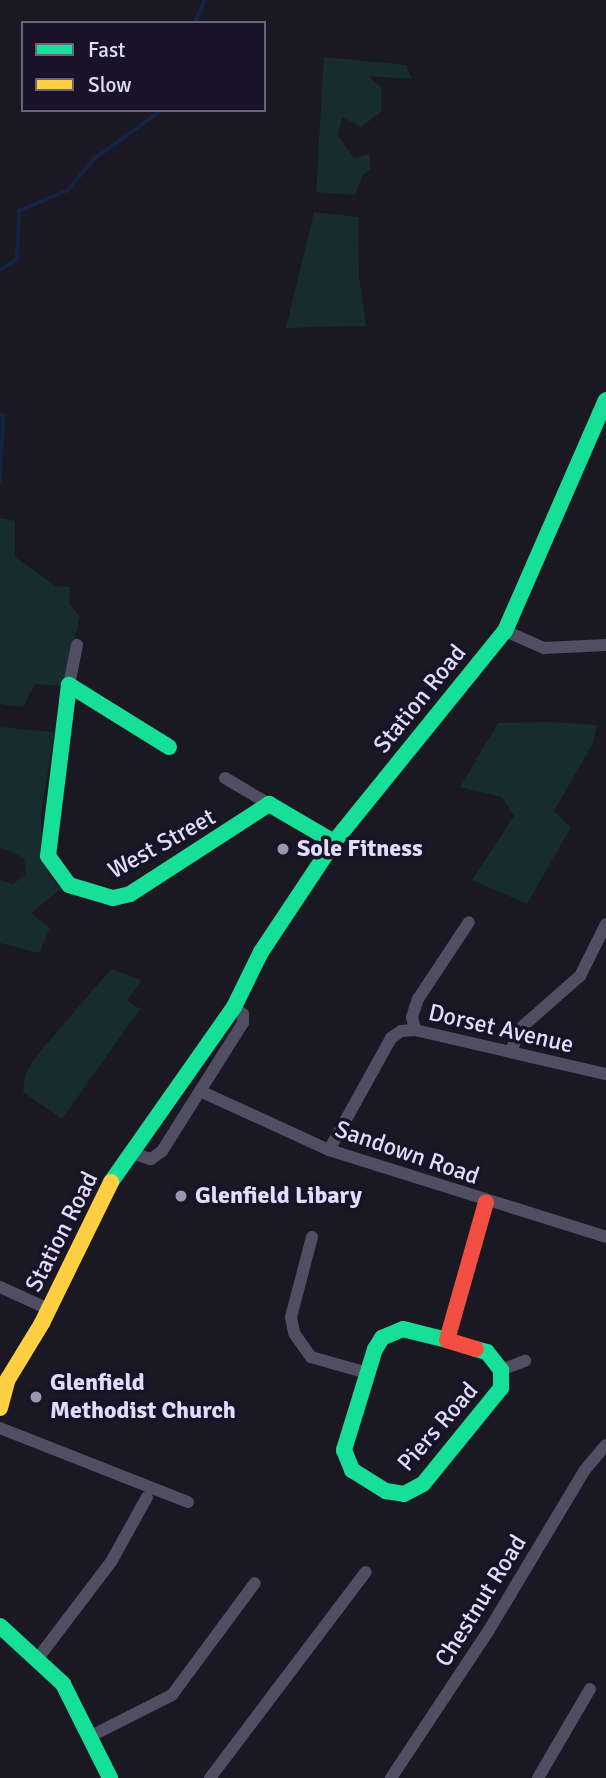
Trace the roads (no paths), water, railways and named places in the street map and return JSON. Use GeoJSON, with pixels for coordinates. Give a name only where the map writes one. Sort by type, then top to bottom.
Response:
{"type":"FeatureCollection","features":[{"type":"Feature","properties":{"kind":"street","name":"Station Road"},"geometry":{"type":"LineString","coordinates":[[0,1408],[8,1379],[48,1310],[97,1204],[234,1007],[261,952],[334,842],[505,631],[606,400]]}},
{"type":"Feature","properties":{"kind":"street"},"geometry":{"type":"LineString","coordinates":[[505,631],[544,648],[606,645]]}},
{"type":"Feature","properties":{"kind":"street","name":"West Street"},"geometry":{"type":"LineString","coordinates":[[77,645],[69,685],[48,856],[69,885],[113,898],[130,894],[270,804]]}},
{"type":"Feature","properties":{"kind":"street"},"geometry":{"type":"LineString","coordinates":[[69,685],[169,747]]}},
{"type":"Feature","properties":{"kind":"street","name":"West Street"},"geometry":{"type":"LineString","coordinates":[[225,778],[334,842]]}},
{"type":"Feature","properties":{"kind":"street"},"geometry":{"type":"LineString","coordinates":[[415,1030],[412,1017],[418,999],[469,922]]}},
{"type":"Feature","properties":{"kind":"street"},"geometry":{"type":"LineString","coordinates":[[510,1052],[515,1034],[580,976],[606,924]]}},
{"type":"Feature","properties":{"kind":"street","name":"Station Road"},"geometry":{"type":"LineString","coordinates":[[132,1153],[145,1159],[156,1157],[243,1023],[243,1014],[234,1007]]}},
{"type":"Feature","properties":{"kind":"street","name":"Dorset Avenue"},"geometry":{"type":"LineString","coordinates":[[328,1150],[390,1038],[415,1030],[606,1074]]}},
{"type":"Feature","properties":{"kind":"street","name":"Sandown Road"},"geometry":{"type":"LineString","coordinates":[[200,1091],[328,1150],[486,1202],[606,1237]]}},
{"type":"Feature","properties":{"kind":"street"},"geometry":{"type":"LineString","coordinates":[[447,1340],[486,1202]]}},
{"type":"Feature","properties":{"kind":"street"},"geometry":{"type":"LineString","coordinates":[[312,1237],[291,1317],[294,1334],[311,1357],[367,1373]]}},
{"type":"Feature","properties":{"kind":"street"},"geometry":{"type":"LineString","coordinates":[[0,1287],[48,1310]]}},
{"type":"Feature","properties":{"kind":"street","name":"Piers Road"},"geometry":{"type":"LineString","coordinates":[[403,1329],[447,1340],[487,1352],[501,1370],[497,1396],[423,1484],[404,1493],[386,1491],[352,1470],[346,1461],[346,1438],[367,1373],[382,1338],[392,1331],[403,1329]]}},
{"type":"Feature","properties":{"kind":"street","name":"Piers Road"},"geometry":{"type":"LineString","coordinates":[[501,1370],[528,1361]]}},
{"type":"Feature","properties":{"kind":"street"},"geometry":{"type":"LineString","coordinates":[[0,1428],[188,1502]]}},
{"type":"Feature","properties":{"kind":"street","name":"Chestnut Road"},"geometry":{"type":"LineString","coordinates":[[391,1778],[489,1630],[584,1471],[606,1445]]}},
{"type":"Feature","properties":{"kind":"street"},"geometry":{"type":"LineString","coordinates":[[38,1658],[111,1562],[147,1497]]}},
{"type":"Feature","properties":{"kind":"street"},"geometry":{"type":"LineString","coordinates":[[210,1778],[366,1572]]}},
{"type":"Feature","properties":{"kind":"street"},"geometry":{"type":"LineString","coordinates":[[91,1737],[172,1695],[255,1583]]}},
{"type":"Feature","properties":{"kind":"street"},"geometry":{"type":"LineString","coordinates":[[0,1626],[38,1658],[62,1684],[110,1778]]}},
{"type":"Feature","properties":{"kind":"street"},"geometry":{"type":"LineString","coordinates":[[538,1778],[590,1689]]}},
{"type":"Feature","properties":{"kind":"waterway"},"geometry":{"type":"LineString","coordinates":[[196,21],[205,0]]}},
{"type":"Feature","properties":{"kind":"waterway"},"geometry":{"type":"LineString","coordinates":[[0,270],[17,259],[19,211],[68,190],[94,159],[159,112]]}},
{"type":"Feature","properties":{"kind":"waterway"},"geometry":{"type":"LineString","coordinates":[[0,414],[4,415],[0,482]]}},
{"type":"Feature","properties":{"kind":"place","name":"Sole Fitness"},"geometry":{"type":"Point","coordinates":[283,849]}},
{"type":"Feature","properties":{"kind":"place","name":"Glenfield Libary"},"geometry":{"type":"Point","coordinates":[181,1196]}},
{"type":"Feature","properties":{"kind":"place","name":"Glenfield Methodist Church"},"geometry":{"type":"Point","coordinates":[36,1397]}}]}
